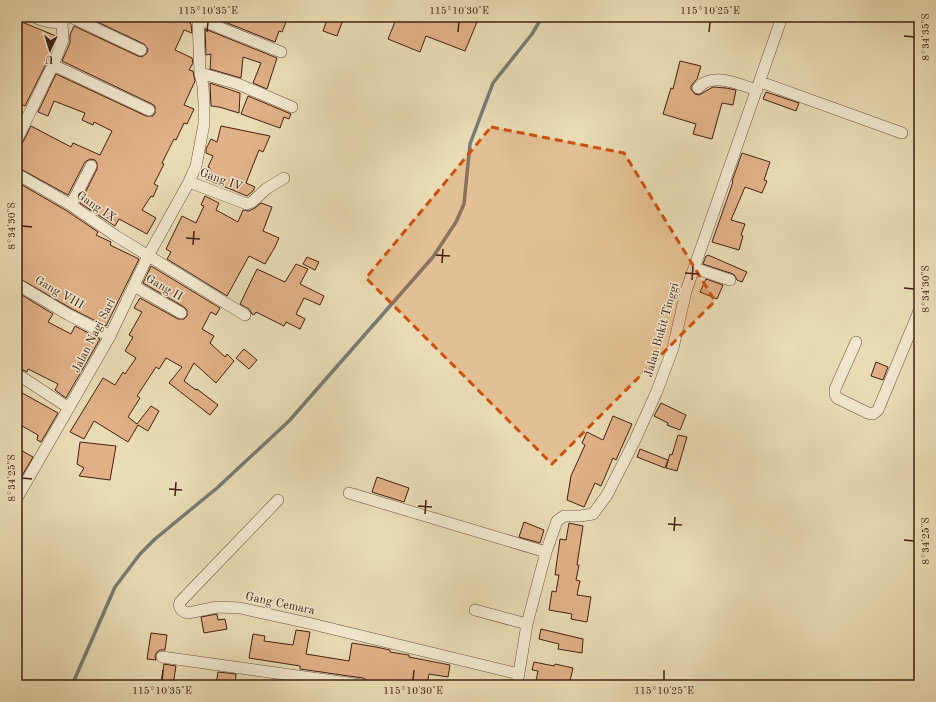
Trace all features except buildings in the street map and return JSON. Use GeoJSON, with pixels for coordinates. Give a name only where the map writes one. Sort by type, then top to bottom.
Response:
{"type":"FeatureCollection","features":[{"type":"Feature","properties":{"kind":"street"},"geometry":{"type":"LineString","coordinates":[[34,17],[50,22],[66,19],[141,50]]}},
{"type":"Feature","properties":{"kind":"street","name":"Jalan Bukit Tinggi"},"geometry":{"type":"LineString","coordinates":[[517,685],[527,624],[546,552],[557,521],[564,516],[593,514],[607,495],[635,440],[657,391],[672,348],[686,291],[782,17]]}},
{"type":"Feature","properties":{"kind":"street"},"geometry":{"type":"LineString","coordinates":[[196,18],[281,52]]}},
{"type":"Feature","properties":{"kind":"street","name":"Jalan Nagi Sari"},"geometry":{"type":"LineString","coordinates":[[17,498],[110,336],[148,256],[189,182],[196,166],[204,124],[203,86],[200,73],[196,18]]}},
{"type":"Feature","properties":{"kind":"street"},"geometry":{"type":"LineString","coordinates":[[17,139],[53,65],[63,40],[66,19]]}},
{"type":"Feature","properties":{"kind":"street"},"geometry":{"type":"LineString","coordinates":[[53,65],[149,110]]}},
{"type":"Feature","properties":{"kind":"street"},"geometry":{"type":"LineString","coordinates":[[200,73],[238,84],[292,107]]}},
{"type":"Feature","properties":{"kind":"street"},"geometry":{"type":"LineString","coordinates":[[698,88],[702,83],[713,80],[724,80],[759,86],[902,133]]}},
{"type":"Feature","properties":{"kind":"street"},"geometry":{"type":"LineString","coordinates":[[71,205],[91,166]]}},
{"type":"Feature","properties":{"kind":"street","name":"Gang IX"},"geometry":{"type":"LineString","coordinates":[[17,173],[71,205],[148,256],[245,315]]}},
{"type":"Feature","properties":{"kind":"street","name":"Gang IX"},"geometry":{"type":"LineString","coordinates":[[17,173],[51,198]]}},
{"type":"Feature","properties":{"kind":"street","name":"Gang IV"},"geometry":{"type":"LineString","coordinates":[[189,182],[247,204],[252,202],[266,189],[284,178]]}},
{"type":"Feature","properties":{"kind":"street"},"geometry":{"type":"LineString","coordinates":[[694,268],[730,280]]}},
{"type":"Feature","properties":{"kind":"street","name":"Gang VIII"},"geometry":{"type":"LineString","coordinates":[[17,284],[69,315],[110,336]]}},
{"type":"Feature","properties":{"kind":"street","name":"Gang II"},"geometry":{"type":"LineString","coordinates":[[134,286],[181,313]]}},
{"type":"Feature","properties":{"kind":"street"},"geometry":{"type":"LineString","coordinates":[[856,342],[835,389],[835,396],[868,413],[873,414],[878,410],[919,311]]}},
{"type":"Feature","properties":{"kind":"street"},"geometry":{"type":"LineString","coordinates":[[17,374],[69,408]]}},
{"type":"Feature","properties":{"kind":"street"},"geometry":{"type":"LineString","coordinates":[[349,494],[546,552]]}},
{"type":"Feature","properties":{"kind":"street","name":"Gang Cemara"},"geometry":{"type":"LineString","coordinates":[[278,500],[180,602],[179,604],[183,612],[188,613],[217,607],[240,608],[519,674]]}},
{"type":"Feature","properties":{"kind":"street"},"geometry":{"type":"LineString","coordinates":[[475,610],[527,624]]}},
{"type":"Feature","properties":{"kind":"street"},"geometry":{"type":"LineString","coordinates":[[162,657],[362,685]]}},
{"type":"Feature","properties":{"kind":"highlighted area"},"geometry":{"type":"Polygon","coordinates":[[[491,127],[624,153],[715,301],[552,464],[366,278],[491,127]]]}},
{"type":"Feature","properties":{"kind":"waterway"},"geometry":{"type":"LineString","coordinates":[[72,685],[115,587],[140,554],[155,539],[217,488],[289,421],[433,257],[456,222],[464,204],[470,144],[493,83],[532,34],[542,17]]}}]}
